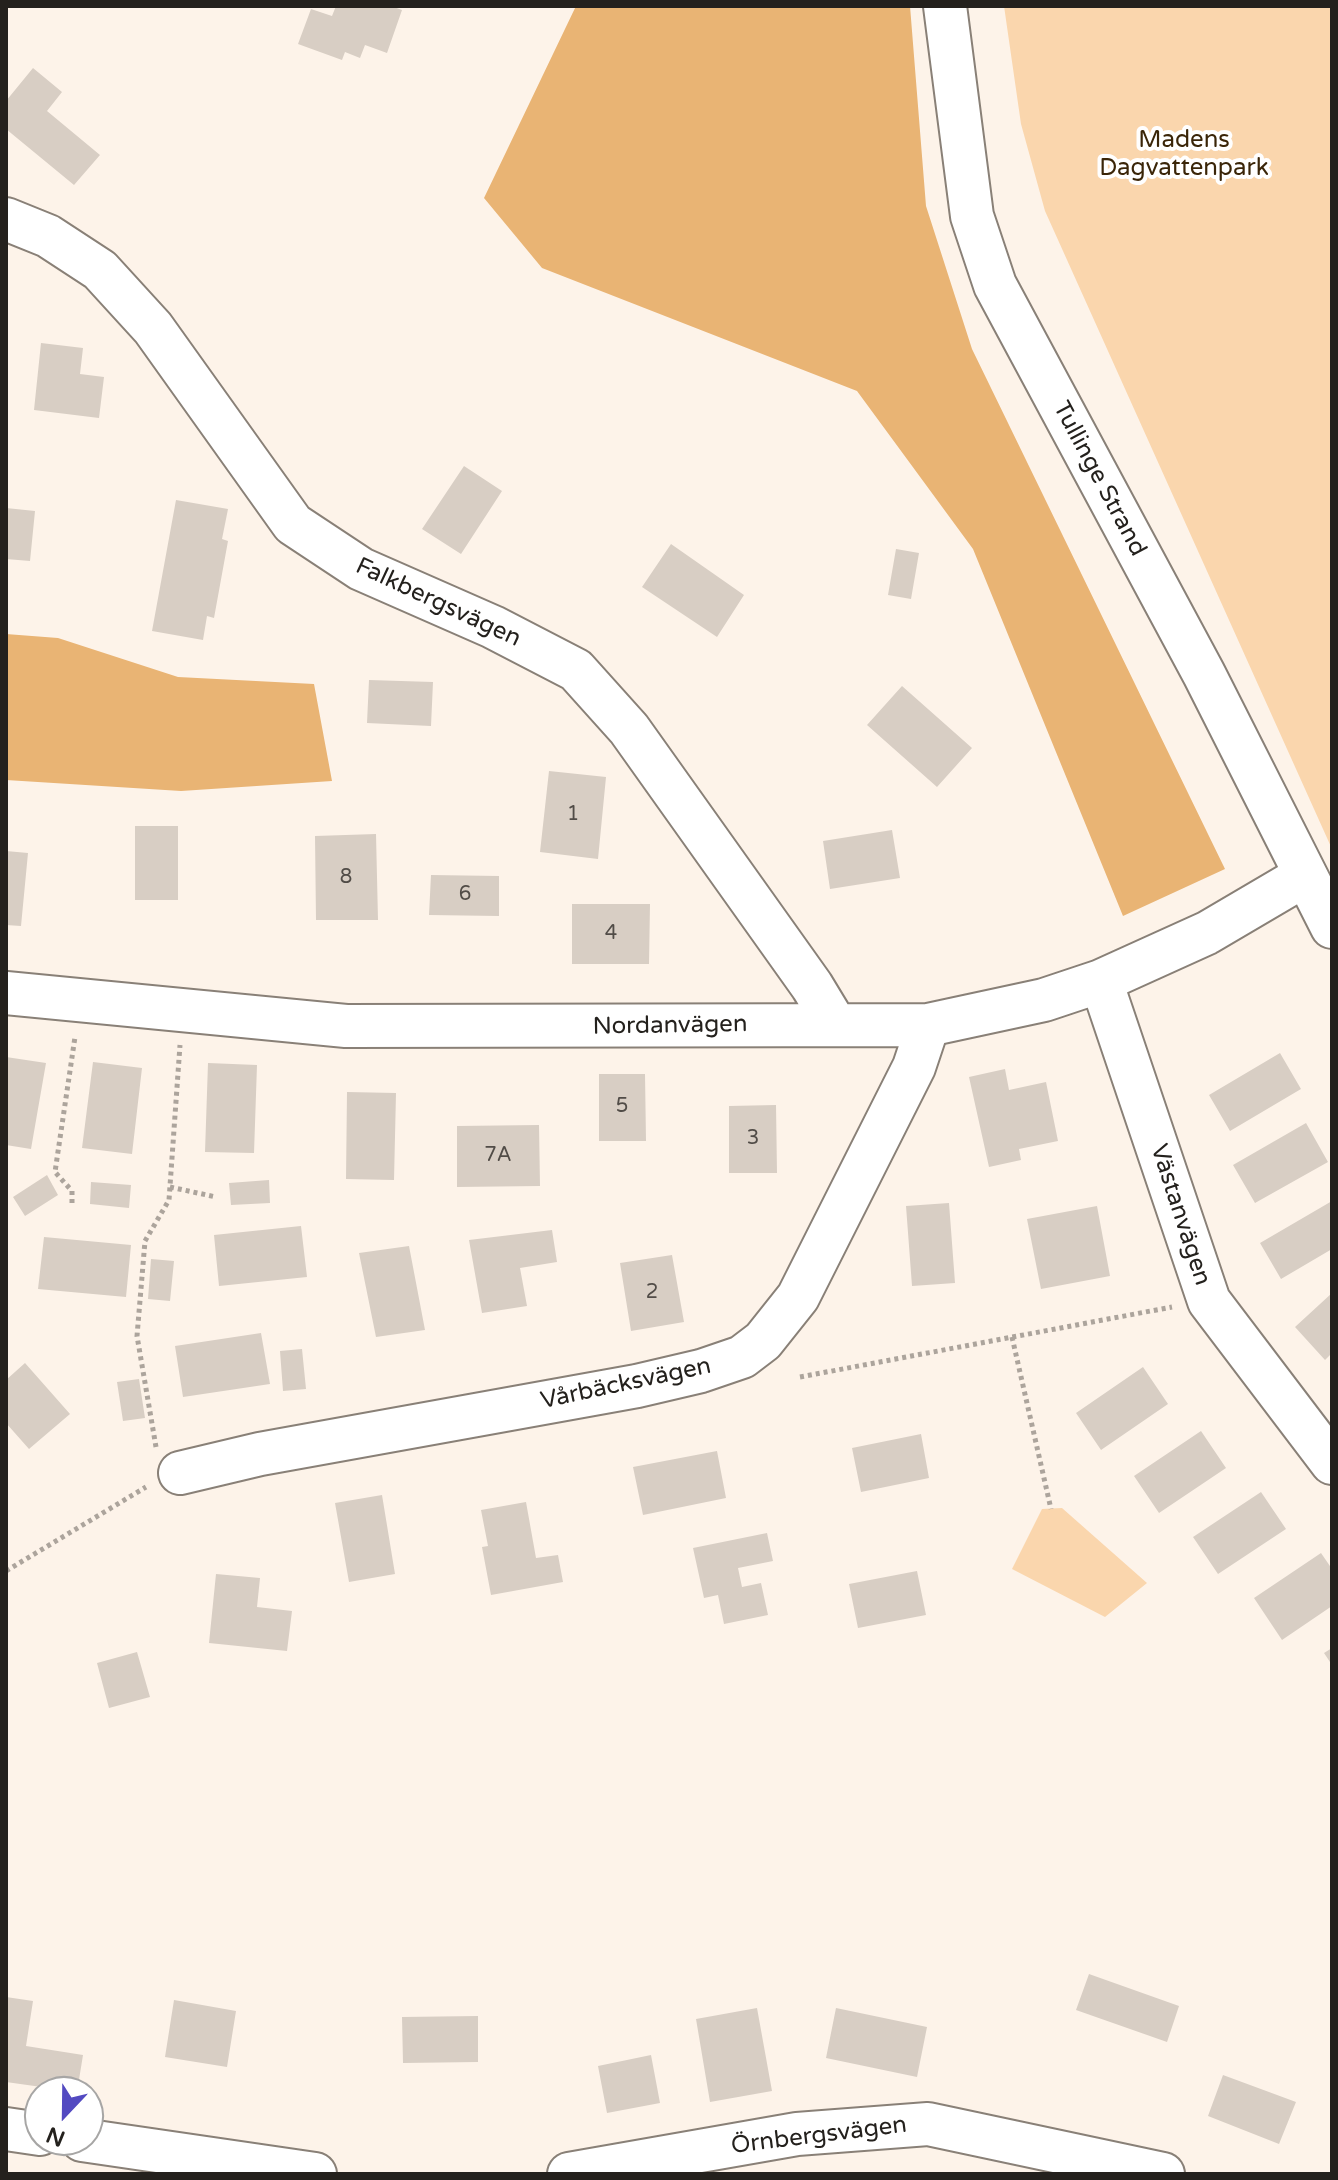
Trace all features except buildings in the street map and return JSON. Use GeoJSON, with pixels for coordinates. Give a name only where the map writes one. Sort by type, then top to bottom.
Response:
{"type":"FeatureCollection","features":[{"type":"Feature","properties":{"kind":"street","name":"Tullinge Strand"},"geometry":{"type":"LineString","coordinates":[[945,6],[972,216],[995,285],[1204,674],[1332,927]]}},
{"type":"Feature","properties":{"kind":"street","name":"Falkbergsvägen"},"geometry":{"type":"LineString","coordinates":[[6,219],[48,236],[100,270],[153,328],[293,524],[361,569],[493,627],[576,670],[629,729],[812,986],[835,1024]]}},
{"type":"Feature","properties":{"kind":"street","name":"Nordanvägen"},"geometry":{"type":"LineString","coordinates":[[6,993],[346,1026],[928,1025],[1044,1000],[1101,981],[1207,933],[1304,876]]}},
{"type":"Feature","properties":{"kind":"street","name":"Västanvägen"},"geometry":{"type":"LineString","coordinates":[[1101,981],[1125,1044],[1209,1301],[1332,1463]]}},
{"type":"Feature","properties":{"kind":"street","name":"Vårbäcksvägen"},"geometry":{"type":"LineString","coordinates":[[171,1476],[260,1454],[637,1386],[701,1371],[742,1357],[763,1341],[798,1297],[914,1067],[928,1025]]}},
{"type":"Feature","properties":{"kind":"street","name":"Örnbergsvägen"},"geometry":{"type":"LineString","coordinates":[[569,2174],[797,2134],[928,2124],[1163,2174]]}},
{"type":"Feature","properties":{"kind":"street"},"geometry":{"type":"LineString","coordinates":[[104,2143],[315,2174]]}},
{"type":"Feature","properties":{"kind":"path"},"geometry":{"type":"LineString","coordinates":[[72,1203],[72,1191],[55,1172],[80,1001]]}},
{"type":"Feature","properties":{"kind":"path"},"geometry":{"type":"LineString","coordinates":[[6,1571],[171,1476],[137,1336],[145,1241],[169,1200],[182,1011]]}},
{"type":"Feature","properties":{"kind":"path"},"geometry":{"type":"LineString","coordinates":[[170,1187],[216,1197]]}},
{"type":"Feature","properties":{"kind":"path"},"geometry":{"type":"LineString","coordinates":[[800,1377],[1209,1301]]}},
{"type":"Feature","properties":{"kind":"path"},"geometry":{"type":"LineString","coordinates":[[1012,1337],[1051,1509]]}},
{"type":"Feature","properties":{"kind":"green space","name":"Madens Dagvattenpark"},"geometry":{"type":"Polygon","coordinates":[[[1004,6],[1332,6],[1332,849],[1045,211],[1021,124],[1004,6]]]}},
{"type":"Feature","properties":{"kind":"green space"},"geometry":{"type":"Polygon","coordinates":[[[1062,1508],[1147,1583],[1105,1617],[1012,1569],[1042,1509],[1062,1508]]]}},
{"type":"Feature","properties":{"kind":"shaded area"},"geometry":{"type":"Polygon","coordinates":[[[576,6],[910,6],[926,206],[972,349],[1225,869],[1123,916],[973,549],[857,391],[542,268],[484,198],[576,6]]]}},
{"type":"Feature","properties":{"kind":"shaded area"},"geometry":{"type":"Polygon","coordinates":[[[6,634],[58,638],[178,677],[314,684],[332,781],[181,791],[6,780],[6,634]]]}}]}
